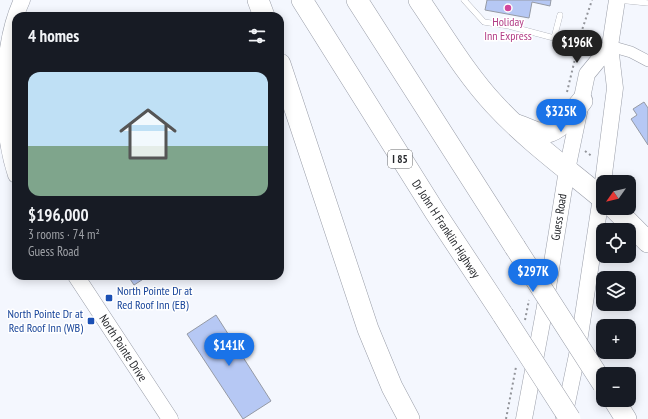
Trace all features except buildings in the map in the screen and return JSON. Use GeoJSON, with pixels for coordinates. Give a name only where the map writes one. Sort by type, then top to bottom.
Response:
{"type":"FeatureCollection","features":[{"type":"Feature","properties":{"kind":"highway"},"geometry":{"type":"LineString","coordinates":[[258,0],[262,12]]}},
{"type":"Feature","properties":{"kind":"highway","name":"Dr John H Franklin Highway"},"geometry":{"type":"LineString","coordinates":[[302,0],[435,212],[570,419]]}},
{"type":"Feature","properties":{"kind":"highway"},"geometry":{"type":"LineString","coordinates":[[357,0],[596,373]]}},
{"type":"Feature","properties":{"kind":"highway"},"geometry":{"type":"LineString","coordinates":[[420,0],[471,75],[493,103],[512,122],[567,170],[596,188]]}},
{"type":"Feature","properties":{"kind":"highway"},"geometry":{"type":"LineString","coordinates":[[284,76],[368,329],[392,387],[409,419]]}},
{"type":"Feature","properties":{"kind":"highway"},"geometry":{"type":"LineString","coordinates":[[512,122],[536,132],[544,133],[556,128],[565,121],[582,101]]}},
{"type":"Feature","properties":{"kind":"highway"},"geometry":{"type":"LineString","coordinates":[[624,215],[648,242]]}},
{"type":"Feature","properties":{"kind":"highway"},"geometry":{"type":"LineString","coordinates":[[618,407],[626,419]]}},
{"type":"Feature","properties":{"kind":"main road"},"geometry":{"type":"LineString","coordinates":[[15,12],[22,0]]}},
{"type":"Feature","properties":{"kind":"main road"},"geometry":{"type":"LineString","coordinates":[[605,175],[615,88],[610,46],[617,0]]}},
{"type":"Feature","properties":{"kind":"main road"},"geometry":{"type":"LineString","coordinates":[[12,20],[2,50],[1,66],[1,119],[12,161]]}},
{"type":"Feature","properties":{"kind":"main road","name":"Guess Road"},"geometry":{"type":"LineString","coordinates":[[524,419],[544,312],[567,170],[582,101],[586,74],[610,46]]}},
{"type":"Feature","properties":{"kind":"main road"},"geometry":{"type":"LineString","coordinates":[[564,419],[577,355],[601,215]]}},
{"type":"Feature","properties":{"kind":"main road","name":"North Pointe Drive"},"geometry":{"type":"LineString","coordinates":[[79,280],[170,419]]}},
{"type":"Feature","properties":{"kind":"street"},"geometry":{"type":"LineString","coordinates":[[610,46],[631,52],[648,61]]}},
{"type":"Feature","properties":{"kind":"lane"},"geometry":{"type":"LineString","coordinates":[[464,0],[484,22],[509,26],[554,38],[560,15]]}},
{"type":"Feature","properties":{"kind":"lane"},"geometry":{"type":"LineString","coordinates":[[617,0],[648,3]]}},
{"type":"Feature","properties":{"kind":"path"},"geometry":{"type":"LineString","coordinates":[[572,143],[605,165]]}},
{"type":"Feature","properties":{"kind":"place","name":"Holiday Inn Express"},"geometry":{"type":"Point","coordinates":[508,8]}},
{"type":"Feature","properties":{"kind":"place","name":"North Pointe Dr at Red Roof Inn (EB)"},"geometry":{"type":"Point","coordinates":[109,298]}},
{"type":"Feature","properties":{"kind":"place","name":"North Pointe Dr at Red Roof Inn (WB)"},"geometry":{"type":"Point","coordinates":[91,321]}}]}
